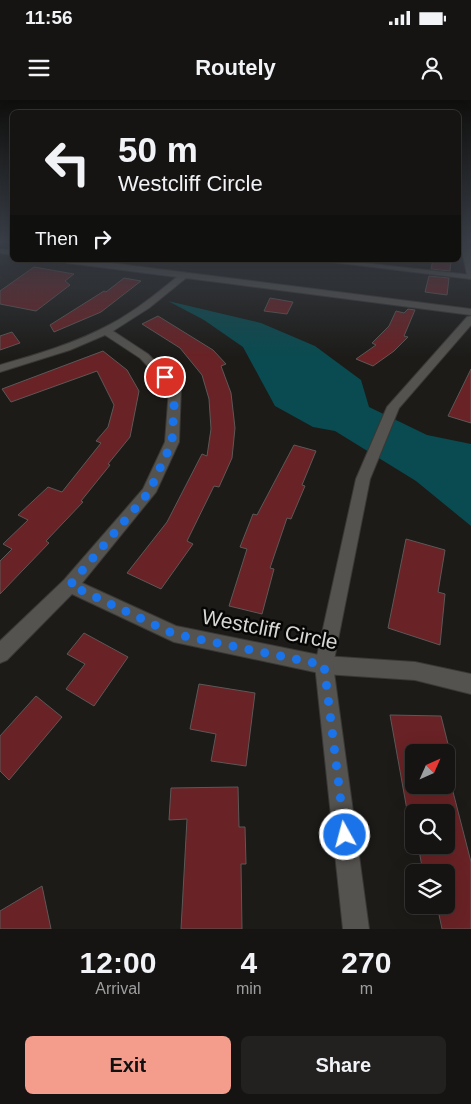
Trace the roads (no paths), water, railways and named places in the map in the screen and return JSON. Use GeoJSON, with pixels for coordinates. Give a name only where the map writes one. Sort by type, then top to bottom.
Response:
{"type":"FeatureCollection","features":[{"type":"Feature","properties":{"kind":"street"},"geometry":{"type":"LineString","coordinates":[[0,369],[66,348],[106,331],[146,306],[178,280]]}},
{"type":"Feature","properties":{"kind":"street"},"geometry":{"type":"LineString","coordinates":[[220,280],[471,312]]}},
{"type":"Feature","properties":{"kind":"street"},"geometry":{"type":"LineString","coordinates":[[356,929],[324,665],[363,479],[393,407],[471,318]]}},
{"type":"Feature","properties":{"kind":"street"},"geometry":{"type":"LineString","coordinates":[[0,654],[70,585],[149,492],[172,442],[175,388],[144,356],[106,331]]}},
{"type":"Feature","properties":{"kind":"street","name":"Westcliff Circle"},"geometry":{"type":"LineString","coordinates":[[70,585],[174,634],[324,665],[415,671],[471,684]]}},
{"type":"Feature","properties":{"kind":"water"},"geometry":{"type":"Polygon","coordinates":[[[168,301],[261,323],[315,346],[361,380],[369,407],[427,435],[471,444],[471,526],[416,481],[335,431],[313,427],[275,406],[243,347],[204,320],[168,301]]]}}]}
